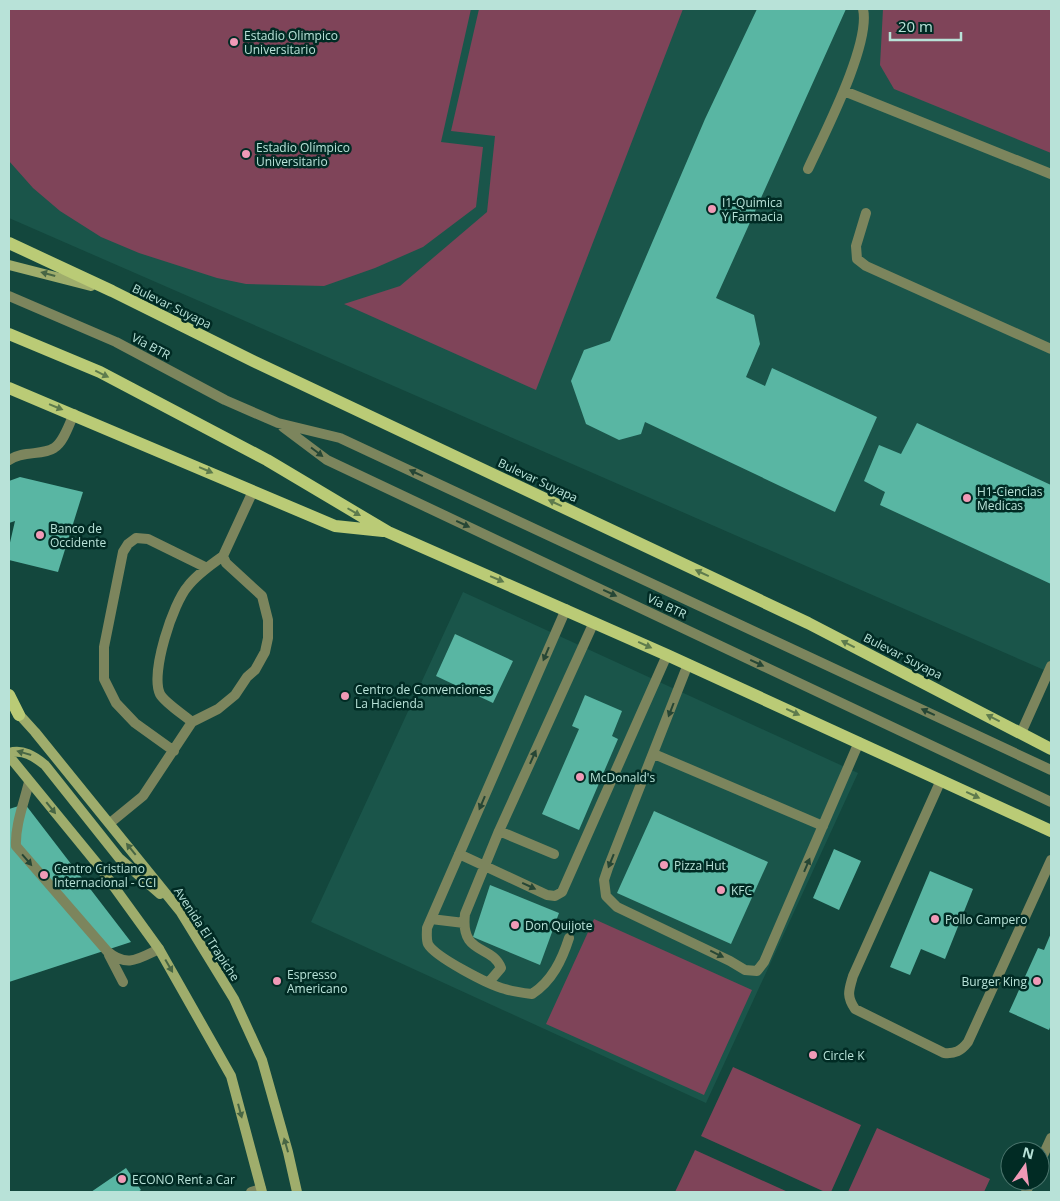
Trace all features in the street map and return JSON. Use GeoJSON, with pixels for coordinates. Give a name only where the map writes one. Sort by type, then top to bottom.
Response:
{"type":"FeatureCollection","features":[{"type":"Feature","properties":{"kind":"main road","name":"Bulevar Suyapa"},"geometry":{"type":"LineString","coordinates":[[9,243],[112,291],[262,365],[808,622],[1051,749]]}},
{"type":"Feature","properties":{"kind":"main road"},"geometry":{"type":"LineString","coordinates":[[9,265],[112,291]]}},
{"type":"Feature","properties":{"kind":"main road"},"geometry":{"type":"LineString","coordinates":[[9,334],[100,372],[266,460],[388,532],[667,654],[1051,831]]}},
{"type":"Feature","properties":{"kind":"main road"},"geometry":{"type":"LineString","coordinates":[[9,389],[74,414],[335,526],[388,532]]}},
{"type":"Feature","properties":{"kind":"main road"},"geometry":{"type":"LineString","coordinates":[[9,695],[19,715]]}},
{"type":"Feature","properties":{"kind":"main road","name":"Avenida El Trapiche"},"geometry":{"type":"LineString","coordinates":[[9,702],[110,823],[180,911],[234,999],[262,1060],[288,1152],[297,1192]]}},
{"type":"Feature","properties":{"kind":"main road"},"geometry":{"type":"LineString","coordinates":[[180,911],[119,858],[45,765],[34,756],[16,751],[9,755],[99,866],[159,949],[231,1076],[261,1191]]}},
{"type":"Feature","properties":{"kind":"street"},"geometry":{"type":"LineString","coordinates":[[808,168],[844,91],[861,41],[863,9]]}},
{"type":"Feature","properties":{"kind":"street"},"geometry":{"type":"LineString","coordinates":[[844,91],[1051,174]]}},
{"type":"Feature","properties":{"kind":"street"},"geometry":{"type":"LineString","coordinates":[[866,213],[856,246],[857,259],[866,266],[1051,350]]}},
{"type":"Feature","properties":{"kind":"street","name":"Vía BTR"},"geometry":{"type":"LineString","coordinates":[[9,296],[116,342],[225,400],[278,423],[340,438],[1051,770]]}},
{"type":"Feature","properties":{"kind":"street"},"geometry":{"type":"LineString","coordinates":[[9,460],[17,454],[53,449],[59,444],[74,414]]}},
{"type":"Feature","properties":{"kind":"street","name":"Vía BTR"},"geometry":{"type":"LineString","coordinates":[[278,423],[327,460],[1051,802]]}},
{"type":"Feature","properties":{"kind":"street"},"geometry":{"type":"LineString","coordinates":[[192,722],[161,696],[157,682],[158,666],[170,619],[187,586],[223,556],[253,491]]}},
{"type":"Feature","properties":{"kind":"street"},"geometry":{"type":"LineString","coordinates":[[174,751],[135,723],[116,703],[104,679],[106,638],[123,552],[128,544],[136,538],[148,540],[207,568]]}},
{"type":"Feature","properties":{"kind":"street"},"geometry":{"type":"LineString","coordinates":[[110,823],[143,796],[192,722],[218,709],[236,695],[265,652],[268,638],[268,620],[262,596],[226,563],[223,556]]}},
{"type":"Feature","properties":{"kind":"street"},"geometry":{"type":"LineString","coordinates":[[566,609],[427,928],[427,942],[434,952],[449,962],[489,982],[504,989],[532,994],[542,988],[554,972],[562,958],[569,938]]}},
{"type":"Feature","properties":{"kind":"street"},"geometry":{"type":"LineString","coordinates":[[489,982],[501,968],[499,962],[468,940],[464,923],[466,914],[499,831],[594,622]]}},
{"type":"Feature","properties":{"kind":"street"},"geometry":{"type":"LineString","coordinates":[[459,854],[547,895],[555,896],[562,892],[667,654]]}},
{"type":"Feature","properties":{"kind":"street"},"geometry":{"type":"LineString","coordinates":[[688,664],[608,868],[604,880],[606,896],[617,907],[745,970],[757,971],[764,962],[859,742]]}},
{"type":"Feature","properties":{"kind":"street"},"geometry":{"type":"LineString","coordinates":[[1021,733],[1051,666]]}},
{"type":"Feature","properties":{"kind":"street"},"geometry":{"type":"LineString","coordinates":[[654,754],[823,826]]}},
{"type":"Feature","properties":{"kind":"street"},"geometry":{"type":"LineString","coordinates":[[941,780],[853,976],[849,1001],[855,1009],[944,1053],[954,1054],[962,1050],[968,1042],[1051,860]]}},
{"type":"Feature","properties":{"kind":"street"},"geometry":{"type":"LineString","coordinates":[[29,782],[18,822],[16,846],[107,952],[123,982]]}},
{"type":"Feature","properties":{"kind":"street"},"geometry":{"type":"LineString","coordinates":[[499,831],[554,854]]}},
{"type":"Feature","properties":{"kind":"street"},"geometry":{"type":"LineString","coordinates":[[431,920],[464,923]]}},
{"type":"Feature","properties":{"kind":"street"},"geometry":{"type":"LineString","coordinates":[[107,952],[124,961],[134,961],[159,949]]}},
{"type":"Feature","properties":{"kind":"street"},"geometry":{"type":"LineString","coordinates":[[250,1192],[261,1191]]}},
{"type":"Feature","properties":{"kind":"shaded area"},"geometry":{"type":"Polygon","coordinates":[[[9,9],[1051,9],[1051,673],[9,218],[9,9]]]}},
{"type":"Feature","properties":{"kind":"shaded area","name":"Estadio Olímpico Universitario"},"geometry":{"type":"Polygon","coordinates":[[[9,9],[471,9],[441,142],[483,147],[476,207],[423,247],[375,268],[324,286],[246,284],[217,278],[139,253],[101,237],[60,211],[33,188],[9,161],[9,9]]]}},
{"type":"Feature","properties":{"kind":"shaded area"},"geometry":{"type":"Polygon","coordinates":[[[479,9],[683,9],[536,390],[344,304],[400,286],[487,212],[495,136],[451,131],[479,9]]]}},
{"type":"Feature","properties":{"kind":"shaded area"},"geometry":{"type":"Polygon","coordinates":[[[883,9],[1051,9],[1051,153],[894,89],[880,65],[883,9]]]}},
{"type":"Feature","properties":{"kind":"shaded area"},"geometry":{"type":"Polygon","coordinates":[[[463,592],[858,773],[706,1103],[311,922],[463,592]]]}},
{"type":"Feature","properties":{"kind":"shaded area"},"geometry":{"type":"Polygon","coordinates":[[[594,919],[752,990],[704,1095],[546,1024],[594,919]]]}},
{"type":"Feature","properties":{"kind":"shaded area"},"geometry":{"type":"Polygon","coordinates":[[[733,1067],[861,1125],[831,1192],[825,1192],[701,1136],[733,1067]]]}},
{"type":"Feature","properties":{"kind":"shaded area"},"geometry":{"type":"Polygon","coordinates":[[[877,1128],[990,1179],[984,1192],[848,1192],[877,1128]]]}},
{"type":"Feature","properties":{"kind":"shaded area"},"geometry":{"type":"Polygon","coordinates":[[[695,1150],[788,1192],[675,1192],[695,1150]]]}},
{"type":"Feature","properties":{"kind":"building","name":"I1-Quimica Y Farmacia"},"geometry":{"type":"Polygon","coordinates":[[[757,9],[846,9],[716,298],[754,315],[760,344],[746,377],[765,386],[772,368],[877,417],[835,512],[645,422],[641,434],[619,440],[586,424],[571,381],[584,350],[610,341],[705,119],[757,9]]]}},
{"type":"Feature","properties":{"kind":"building","name":"H1-Ciencias Medicas"},"geometry":{"type":"Polygon","coordinates":[[[917,423],[1051,485],[1051,584],[880,505],[885,492],[864,481],[879,445],[901,454],[917,423]]]}},
{"type":"Feature","properties":{"kind":"building","name":"Banco de Occidente"},"geometry":{"type":"Polygon","coordinates":[[[20,477],[83,492],[58,572],[9,560],[9,547],[15,521],[9,523],[9,481],[20,477]]]}},
{"type":"Feature","properties":{"kind":"building"},"geometry":{"type":"Polygon","coordinates":[[[455,634],[513,661],[493,703],[436,676],[455,634]]]}},
{"type":"Feature","properties":{"kind":"building","name":"McDonald's"},"geometry":{"type":"Polygon","coordinates":[[[585,695],[622,711],[612,736],[618,739],[579,830],[542,814],[579,729],[572,726],[585,695]]]}},
{"type":"Feature","properties":{"kind":"building","name":"Centro Cristiano Internacional - CCI"},"geometry":{"type":"Polygon","coordinates":[[[25,804],[131,942],[9,982],[9,809],[25,804]]]}},
{"type":"Feature","properties":{"kind":"building"},"geometry":{"type":"Polygon","coordinates":[[[654,811],[768,862],[731,944],[617,893],[654,811]]]}},
{"type":"Feature","properties":{"kind":"building"},"geometry":{"type":"Polygon","coordinates":[[[834,849],[861,861],[839,910],[813,898],[834,849]]]}},
{"type":"Feature","properties":{"kind":"building","name":"Pollo Campero"},"geometry":{"type":"Polygon","coordinates":[[[930,871],[973,889],[945,959],[921,949],[910,975],[890,967],[930,871]]]}},
{"type":"Feature","properties":{"kind":"building","name":"Don Quijote"},"geometry":{"type":"Polygon","coordinates":[[[490,885],[559,913],[540,965],[473,937],[490,885]]]}},
{"type":"Feature","properties":{"kind":"building","name":"Burger King"},"geometry":{"type":"Polygon","coordinates":[[[1051,933],[1051,1025],[1049,1030],[1009,1012],[1038,948],[1044,950],[1051,933]]]}},
{"type":"Feature","properties":{"kind":"building","name":"ECONO Rent a Car"},"geometry":{"type":"Polygon","coordinates":[[[126,1168],[141,1190],[138,1192],[91,1192],[126,1168]]]}},
{"type":"Feature","properties":{"kind":"place","name":"Estadio Olimpico Universitario"},"geometry":{"type":"Point","coordinates":[234,42]}},
{"type":"Feature","properties":{"kind":"place","name":"Estadio Olímpico Universitario"},"geometry":{"type":"Point","coordinates":[246,154]}},
{"type":"Feature","properties":{"kind":"place","name":"I1-Quimica Y Farmacia"},"geometry":{"type":"Point","coordinates":[712,209]}},
{"type":"Feature","properties":{"kind":"place","name":"H1-Ciencias Medicas"},"geometry":{"type":"Point","coordinates":[967,498]}},
{"type":"Feature","properties":{"kind":"place","name":"Banco de Occidente"},"geometry":{"type":"Point","coordinates":[40,535]}},
{"type":"Feature","properties":{"kind":"place","name":"Centro de Convenciones La Hacienda"},"geometry":{"type":"Point","coordinates":[345,696]}},
{"type":"Feature","properties":{"kind":"place","name":"McDonald's"},"geometry":{"type":"Point","coordinates":[580,777]}},
{"type":"Feature","properties":{"kind":"place","name":"Pizza Hut"},"geometry":{"type":"Point","coordinates":[664,865]}},
{"type":"Feature","properties":{"kind":"place","name":"Centro Cristiano Internacional - CCI"},"geometry":{"type":"Point","coordinates":[44,875]}},
{"type":"Feature","properties":{"kind":"place","name":"KFC"},"geometry":{"type":"Point","coordinates":[721,890]}},
{"type":"Feature","properties":{"kind":"place","name":"Pollo Campero"},"geometry":{"type":"Point","coordinates":[935,919]}},
{"type":"Feature","properties":{"kind":"place","name":"Don Quijote"},"geometry":{"type":"Point","coordinates":[515,925]}},
{"type":"Feature","properties":{"kind":"place","name":"Espresso Americano"},"geometry":{"type":"Point","coordinates":[277,981]}},
{"type":"Feature","properties":{"kind":"place","name":"Burger King"},"geometry":{"type":"Point","coordinates":[1037,981]}},
{"type":"Feature","properties":{"kind":"place","name":"Circle K"},"geometry":{"type":"Point","coordinates":[813,1055]}},
{"type":"Feature","properties":{"kind":"place","name":"ECONO Rent a Car"},"geometry":{"type":"Point","coordinates":[122,1179]}}]}
